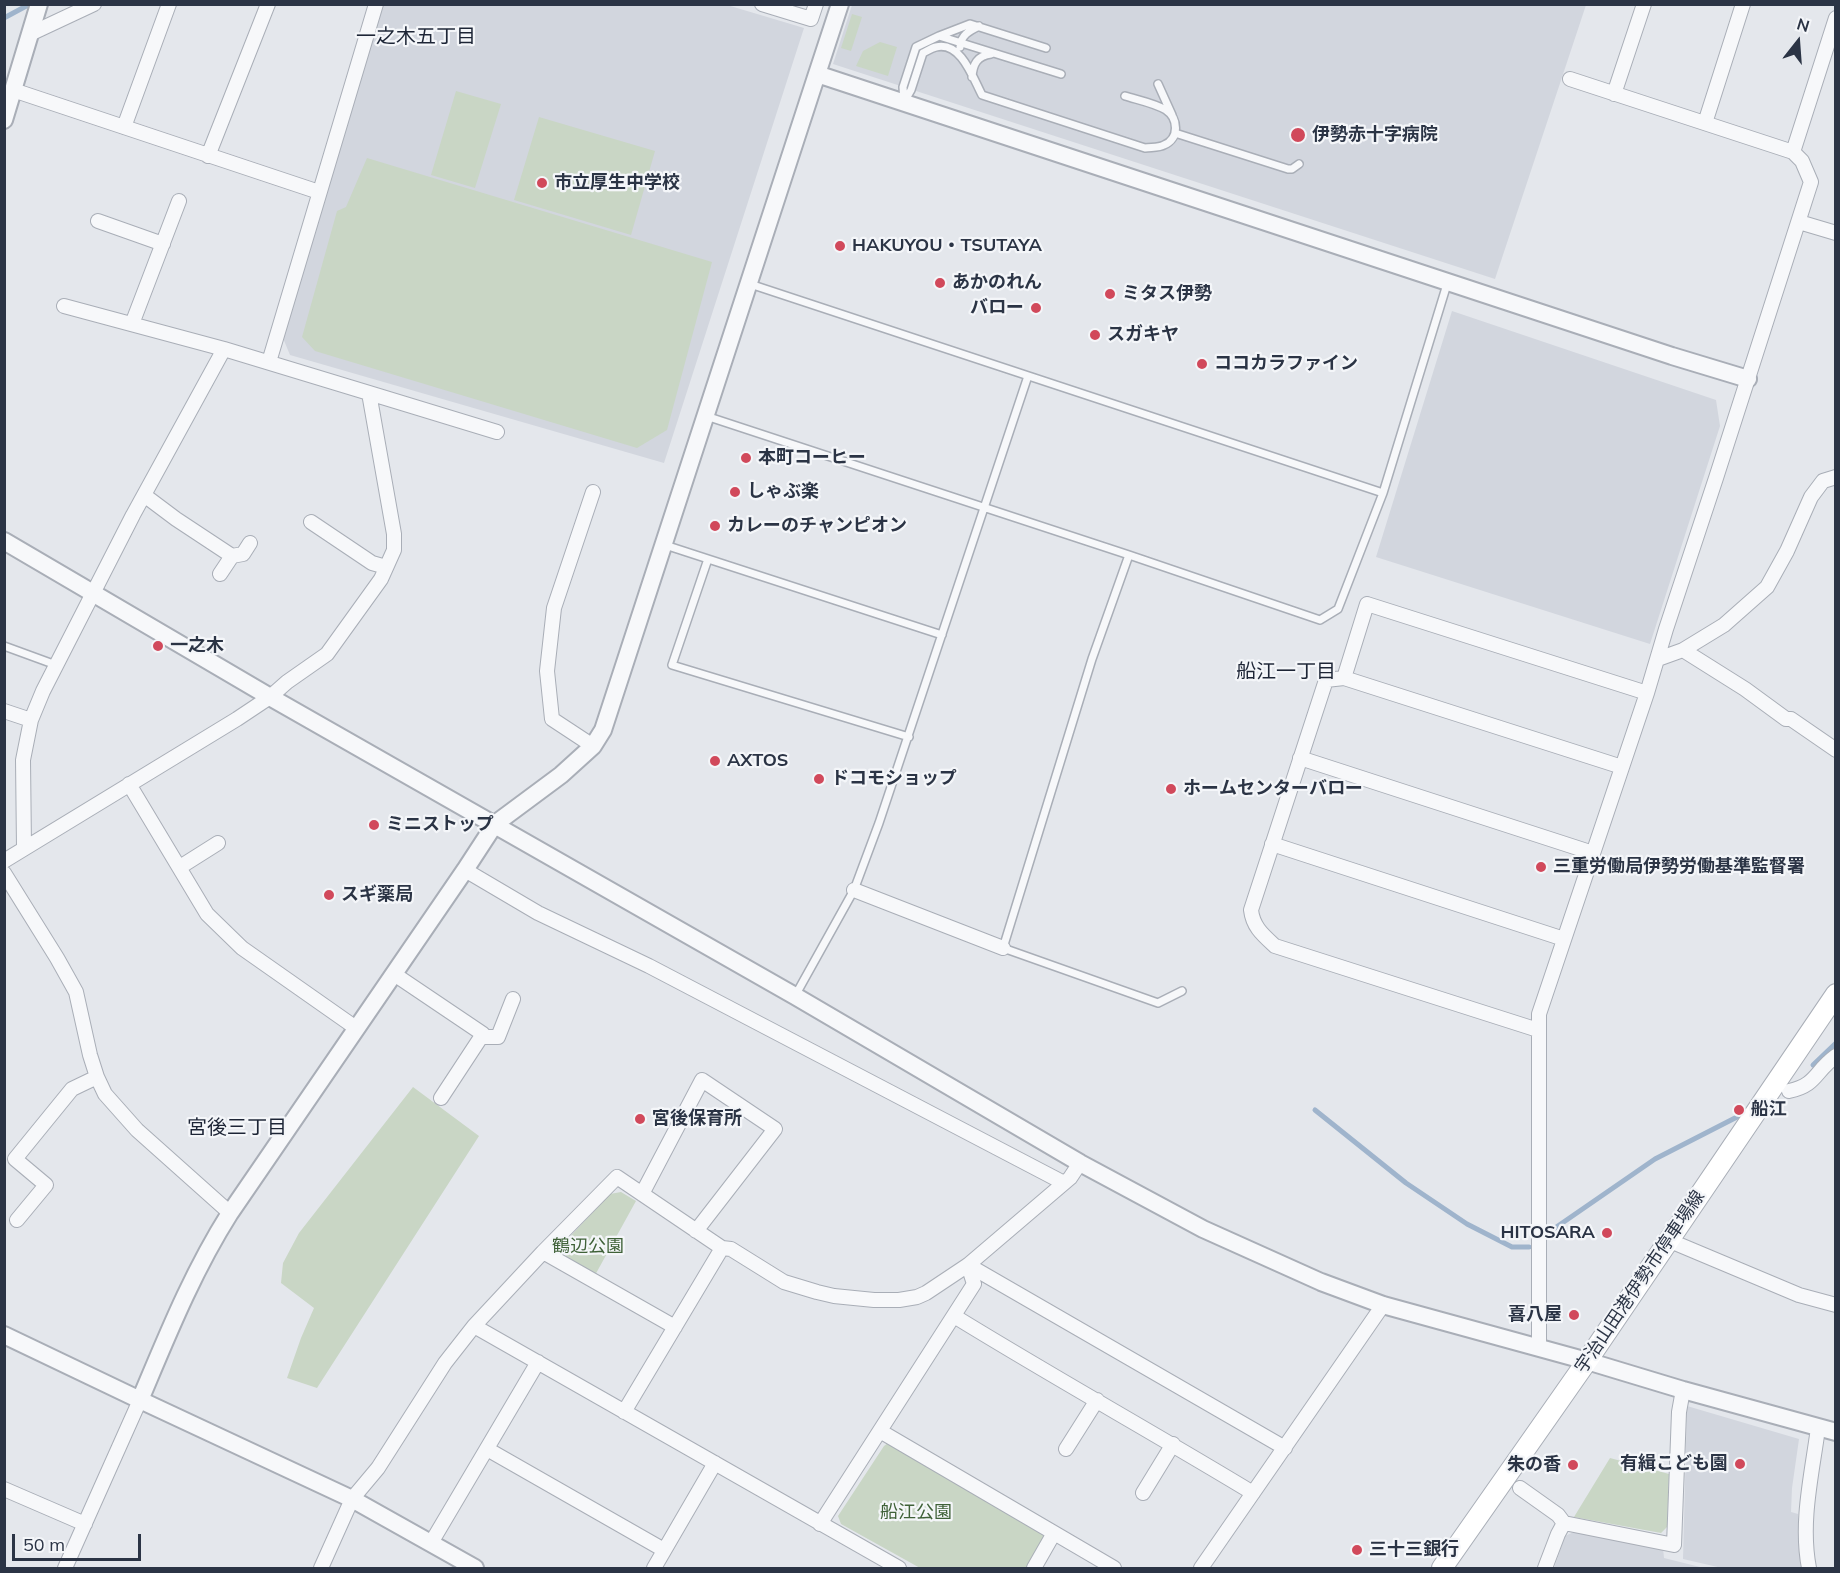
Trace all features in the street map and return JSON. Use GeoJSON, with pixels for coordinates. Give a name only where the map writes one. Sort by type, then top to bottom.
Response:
{"type":"FeatureCollection","features":[{"type":"Feature","properties":{"kind":"main road","name":"宇治山田港伊勢市停車場線"},"geometry":{"type":"LineString","coordinates":[[1442,1569],[1587,1361],[1836,994]]}},
{"type":"Feature","properties":{"kind":"street"},"geometry":{"type":"LineString","coordinates":[[30,34],[94,4]]}},
{"type":"Feature","properties":{"kind":"street"},"geometry":{"type":"LineString","coordinates":[[124,127],[169,4]]}},
{"type":"Feature","properties":{"kind":"street"},"geometry":{"type":"LineString","coordinates":[[208,156],[268,4]]}},
{"type":"Feature","properties":{"kind":"street"},"geometry":{"type":"LineString","coordinates":[[269,362],[376,4]]}},
{"type":"Feature","properties":{"kind":"street"},"geometry":{"type":"LineString","coordinates":[[762,4],[811,19],[816,4]]}},
{"type":"Feature","properties":{"kind":"street"},"geometry":{"type":"LineString","coordinates":[[66,1569],[193,1277],[209,1246],[495,824],[561,775],[593,746],[603,730],[840,4]]}},
{"type":"Feature","properties":{"kind":"street"},"geometry":{"type":"LineString","coordinates":[[1614,94],[1644,4]]}},
{"type":"Feature","properties":{"kind":"street"},"geometry":{"type":"LineString","coordinates":[[1705,123],[1743,4]]}},
{"type":"Feature","properties":{"kind":"street"},"geometry":{"type":"LineString","coordinates":[[4,120],[37,11]]}},
{"type":"Feature","properties":{"kind":"street"},"geometry":{"type":"LineString","coordinates":[[1793,152],[1836,18]]}},
{"type":"Feature","properties":{"kind":"street"},"geometry":{"type":"LineString","coordinates":[[817,74],[1672,356],[1748,379]]}},
{"type":"Feature","properties":{"kind":"street"},"geometry":{"type":"LineString","coordinates":[[1539,1348],[1539,1014],[1647,693],[1811,182],[1802,161],[1793,152],[1570,79]]}},
{"type":"Feature","properties":{"kind":"street"},"geometry":{"type":"LineString","coordinates":[[14,90],[319,192]]}},
{"type":"Feature","properties":{"kind":"street"},"geometry":{"type":"LineString","coordinates":[[132,324],[179,201]]}},
{"type":"Feature","properties":{"kind":"street"},"geometry":{"type":"LineString","coordinates":[[98,221],[163,244]]}},
{"type":"Feature","properties":{"kind":"street"},"geometry":{"type":"LineString","coordinates":[[1798,222],[1836,233]]}},
{"type":"Feature","properties":{"kind":"street"},"geometry":{"type":"LineString","coordinates":[[64,306],[269,362],[497,432]]}},
{"type":"Feature","properties":{"kind":"street"},"geometry":{"type":"LineString","coordinates":[[24,848],[23,760],[31,720],[56,665],[144,495],[224,349]]}},
{"type":"Feature","properties":{"kind":"street"},"geometry":{"type":"LineString","coordinates":[[4,861],[237,719],[327,654],[381,579],[394,550],[394,534],[369,393]]}},
{"type":"Feature","properties":{"kind":"street"},"geometry":{"type":"LineString","coordinates":[[1658,659],[1683,650],[1724,625],[1767,587],[1787,551],[1810,497],[1823,481],[1836,477]]}},
{"type":"Feature","properties":{"kind":"street"},"geometry":{"type":"LineString","coordinates":[[593,492],[554,608],[547,671],[552,719],[593,746]]}},
{"type":"Feature","properties":{"kind":"street"},"geometry":{"type":"LineString","coordinates":[[144,495],[232,556],[243,554],[250,543]]}},
{"type":"Feature","properties":{"kind":"street"},"geometry":{"type":"LineString","coordinates":[[311,522],[372,563],[386,567]]}},
{"type":"Feature","properties":{"kind":"street"},"geometry":{"type":"LineString","coordinates":[[4,541],[270,697],[795,996],[1080,1163],[1203,1229],[1321,1282],[1383,1305],[1836,1432]]}},
{"type":"Feature","properties":{"kind":"street"},"geometry":{"type":"LineString","coordinates":[[220,574],[232,556]]}},
{"type":"Feature","properties":{"kind":"street"},"geometry":{"type":"LineString","coordinates":[[1344,678],[1367,604],[1647,693]]}},
{"type":"Feature","properties":{"kind":"street"},"geometry":{"type":"LineString","coordinates":[[1683,650],[1836,750]]}},
{"type":"Feature","properties":{"kind":"street"},"geometry":{"type":"LineString","coordinates":[[1538,1030],[1275,946],[1259,932],[1251,910],[1272,844],[1326,680],[1344,678],[1622,767]]}},
{"type":"Feature","properties":{"kind":"street"},"geometry":{"type":"LineString","coordinates":[[4,711],[31,720]]}},
{"type":"Feature","properties":{"kind":"street"},"geometry":{"type":"LineString","coordinates":[[1300,758],[1593,854]]}},
{"type":"Feature","properties":{"kind":"street"},"geometry":{"type":"LineString","coordinates":[[129,784],[207,914],[242,948],[356,1028]]}},
{"type":"Feature","properties":{"kind":"street"},"geometry":{"type":"LineString","coordinates":[[180,867],[218,843]]}},
{"type":"Feature","properties":{"kind":"street"},"geometry":{"type":"LineString","coordinates":[[1272,844],[1564,939]]}},
{"type":"Feature","properties":{"kind":"street"},"geometry":{"type":"LineString","coordinates":[[465,870],[538,913],[649,966],[1064,1183]]}},
{"type":"Feature","properties":{"kind":"street"},"geometry":{"type":"LineString","coordinates":[[4,873],[76,992],[90,1055],[105,1094],[136,1131],[230,1214]]}},
{"type":"Feature","properties":{"kind":"street"},"geometry":{"type":"LineString","coordinates":[[854,890],[1003,948]]}},
{"type":"Feature","properties":{"kind":"street"},"geometry":{"type":"LineString","coordinates":[[394,974],[483,1034],[441,1098]]}},
{"type":"Feature","properties":{"kind":"street"},"geometry":{"type":"LineString","coordinates":[[481,1037],[498,1037],[513,999]]}},
{"type":"Feature","properties":{"kind":"street"},"geometry":{"type":"LineString","coordinates":[[1789,1091],[1809,1084],[1826,1063],[1836,1056]]}},
{"type":"Feature","properties":{"kind":"street"},"geometry":{"type":"LineString","coordinates":[[17,1220],[46,1185],[10,1154],[72,1089],[97,1077]]}},
{"type":"Feature","properties":{"kind":"street"},"geometry":{"type":"LineString","coordinates":[[642,1194],[702,1080],[775,1129],[696,1231]]}},
{"type":"Feature","properties":{"kind":"street"},"geometry":{"type":"LineString","coordinates":[[321,1569],[352,1498],[378,1468],[445,1362],[474,1326],[617,1177],[723,1248],[730,1249],[784,1282],[834,1296],[899,1300],[926,1293],[968,1265],[1070,1178],[1080,1163]]}},
{"type":"Feature","properties":{"kind":"street"},"geometry":{"type":"LineString","coordinates":[[1668,1240],[1799,1295],[1836,1305]]}},
{"type":"Feature","properties":{"kind":"street"},"geometry":{"type":"LineString","coordinates":[[624,1412],[723,1248]]}},
{"type":"Feature","properties":{"kind":"street"},"geometry":{"type":"LineString","coordinates":[[543,1252],[675,1328]]}},
{"type":"Feature","properties":{"kind":"street"},"geometry":{"type":"LineString","coordinates":[[820,1524],[974,1284],[968,1265]]}},
{"type":"Feature","properties":{"kind":"street"},"geometry":{"type":"LineString","coordinates":[[968,1265],[1285,1448]]}},
{"type":"Feature","properties":{"kind":"street"},"geometry":{"type":"LineString","coordinates":[[1201,1569],[1383,1305]]}},
{"type":"Feature","properties":{"kind":"street"},"geometry":{"type":"LineString","coordinates":[[954,1316],[1253,1493]]}},
{"type":"Feature","properties":{"kind":"street"},"geometry":{"type":"LineString","coordinates":[[474,1326],[899,1569]]}},
{"type":"Feature","properties":{"kind":"street"},"geometry":{"type":"LineString","coordinates":[[4,1335],[352,1498],[475,1569]]}},
{"type":"Feature","properties":{"kind":"street"},"geometry":{"type":"LineString","coordinates":[[431,1543],[538,1362]]}},
{"type":"Feature","properties":{"kind":"street"},"geometry":{"type":"LineString","coordinates":[[1520,1488],[1558,1515],[1564,1523],[1674,1545],[1679,1412],[1683,1390]]}},
{"type":"Feature","properties":{"kind":"street"},"geometry":{"type":"LineString","coordinates":[[1066,1449],[1096,1400]]}},
{"type":"Feature","properties":{"kind":"street"},"geometry":{"type":"LineString","coordinates":[[1809,1569],[1805,1541],[1818,1428]]}},
{"type":"Feature","properties":{"kind":"street"},"geometry":{"type":"LineString","coordinates":[[880,1431],[1114,1569]]}},
{"type":"Feature","properties":{"kind":"street"},"geometry":{"type":"LineString","coordinates":[[1143,1493],[1173,1444]]}},
{"type":"Feature","properties":{"kind":"street"},"geometry":{"type":"LineString","coordinates":[[487,1449],[664,1550]]}},
{"type":"Feature","properties":{"kind":"street"},"geometry":{"type":"LineString","coordinates":[[654,1569],[715,1463]]}},
{"type":"Feature","properties":{"kind":"street"},"geometry":{"type":"LineString","coordinates":[[4,1489],[85,1524]]}},
{"type":"Feature","properties":{"kind":"street"},"geometry":{"type":"LineString","coordinates":[[1545,1569],[1564,1523]]}},
{"type":"Feature","properties":{"kind":"street"},"geometry":{"type":"LineString","coordinates":[[1034,1569],[1054,1533]]}},
{"type":"Feature","properties":{"kind":"lane"},"geometry":{"type":"LineString","coordinates":[[904,102],[903,87],[916,47],[970,24],[1046,48]]}},
{"type":"Feature","properties":{"kind":"lane"},"geometry":{"type":"LineString","coordinates":[[979,26],[966,32],[960,43],[960,51],[982,95],[1145,148],[1164,146],[1175,133],[1176,125],[1158,84]]}},
{"type":"Feature","properties":{"kind":"lane"},"geometry":{"type":"LineString","coordinates":[[939,36],[1061,74]]}},
{"type":"Feature","properties":{"kind":"lane"},"geometry":{"type":"LineString","coordinates":[[904,102],[911,90],[923,53],[937,47],[947,48],[962,58]]}},
{"type":"Feature","properties":{"kind":"lane"},"geometry":{"type":"LineString","coordinates":[[972,77],[973,67],[978,60],[984,55],[994,53]]}},
{"type":"Feature","properties":{"kind":"lane"},"geometry":{"type":"LineString","coordinates":[[1125,96],[1159,107],[1168,111],[1173,117]]}},
{"type":"Feature","properties":{"kind":"lane"},"geometry":{"type":"LineString","coordinates":[[1175,133],[1292,170],[1299,164]]}},
{"type":"Feature","properties":{"kind":"lane"},"geometry":{"type":"LineString","coordinates":[[705,416],[1320,620],[1338,609],[1383,494],[1448,281]]}},
{"type":"Feature","properties":{"kind":"lane"},"geometry":{"type":"LineString","coordinates":[[748,283],[1383,494]]}},
{"type":"Feature","properties":{"kind":"lane"},"geometry":{"type":"LineString","coordinates":[[795,996],[854,890],[909,737],[1028,376]]}},
{"type":"Feature","properties":{"kind":"lane"},"geometry":{"type":"LineString","coordinates":[[663,545],[942,635]]}},
{"type":"Feature","properties":{"kind":"lane"},"geometry":{"type":"LineString","coordinates":[[1129,555],[1092,659],[1003,948],[1158,1003],[1182,991]]}},
{"type":"Feature","properties":{"kind":"lane"},"geometry":{"type":"LineString","coordinates":[[708,558],[672,665],[909,737]]}},
{"type":"Feature","properties":{"kind":"lane"},"geometry":{"type":"LineString","coordinates":[[4,646],[56,665]]}},
{"type":"Feature","properties":{"kind":"shaded area","name":"市立厚生中学校"},"geometry":{"type":"Polygon","coordinates":[[[382,5],[727,5],[804,28],[664,463],[290,355],[283,338],[382,5]]]}},
{"type":"Feature","properties":{"kind":"shaded area","name":"伊勢赤十字病院"},"geometry":{"type":"Polygon","coordinates":[[[852,5],[1586,5],[1495,279],[833,64],[852,5]]]}},
{"type":"Feature","properties":{"kind":"shaded area"},"geometry":{"type":"Polygon","coordinates":[[[1452,311],[1716,400],[1720,426],[1650,644],[1376,557],[1452,311]]]}},
{"type":"Feature","properties":{"kind":"shaded area","name":"有緝こども園"},"geometry":{"type":"Polygon","coordinates":[[[1687,1406],[1799,1439],[1791,1512],[1798,1514],[1802,1568],[1722,1568],[1683,1559],[1687,1406]]]}},
{"type":"Feature","properties":{"kind":"shaded area"},"geometry":{"type":"Polygon","coordinates":[[[1576,1531],[1663,1548],[1664,1558],[1704,1568],[1554,1568],[1565,1536],[1576,1531]]]}},
{"type":"Feature","properties":{"kind":"green space"},"geometry":{"type":"Polygon","coordinates":[[[852,14],[862,17],[851,51],[841,48],[852,14]]]}},
{"type":"Feature","properties":{"kind":"green space"},"geometry":{"type":"Polygon","coordinates":[[[880,42],[897,47],[888,76],[856,66],[863,51],[880,42]]]}},
{"type":"Feature","properties":{"kind":"green space"},"geometry":{"type":"Polygon","coordinates":[[[456,91],[501,104],[475,188],[431,175],[456,91]]]}},
{"type":"Feature","properties":{"kind":"green space"},"geometry":{"type":"Polygon","coordinates":[[[539,117],[655,151],[631,235],[514,200],[539,117]]]}},
{"type":"Feature","properties":{"kind":"green space"},"geometry":{"type":"Polygon","coordinates":[[[367,158],[712,262],[667,430],[637,448],[315,351],[302,337],[337,211],[346,207],[367,158]]]}},
{"type":"Feature","properties":{"kind":"green space"},"geometry":{"type":"Polygon","coordinates":[[[413,1087],[479,1136],[317,1388],[287,1378],[314,1308],[281,1283],[283,1263],[299,1233],[413,1087]]]}},
{"type":"Feature","properties":{"kind":"green space","name":"鶴辺公園"},"geometry":{"type":"Polygon","coordinates":[[[621,1192],[636,1201],[594,1277],[563,1257],[559,1248],[610,1194],[621,1192]]]}},
{"type":"Feature","properties":{"kind":"green space","name":"船江公園"},"geometry":{"type":"Polygon","coordinates":[[[888,1443],[1043,1534],[1028,1568],[920,1568],[841,1524],[838,1516],[888,1443]]]}},
{"type":"Feature","properties":{"kind":"green space"},"geometry":{"type":"Polygon","coordinates":[[[1610,1458],[1669,1474],[1667,1527],[1661,1533],[1574,1517],[1610,1458]]]}},
{"type":"Feature","properties":{"kind":"waterway"},"geometry":{"type":"LineString","coordinates":[[4,18],[30,4]]}},
{"type":"Feature","properties":{"kind":"waterway"},"geometry":{"type":"LineString","coordinates":[[1813,1065],[1836,1043]]}},
{"type":"Feature","properties":{"kind":"waterway"},"geometry":{"type":"LineString","coordinates":[[1315,1110],[1406,1183],[1467,1224],[1512,1247],[1529,1247]]}},
{"type":"Feature","properties":{"kind":"waterway"},"geometry":{"type":"LineString","coordinates":[[1555,1228],[1655,1159],[1737,1117]]}},
{"type":"Feature","properties":{"kind":"place","name":"伊勢赤十字病院"},"geometry":{"type":"Point","coordinates":[1298,135]}},
{"type":"Feature","properties":{"kind":"place","name":"市立厚生中学校"},"geometry":{"type":"Point","coordinates":[542,183]}},
{"type":"Feature","properties":{"kind":"place","name":"HAKUYOU・TSUTAYA"},"geometry":{"type":"Point","coordinates":[840,246]}},
{"type":"Feature","properties":{"kind":"place","name":"あかのれん"},"geometry":{"type":"Point","coordinates":[940,283]}},
{"type":"Feature","properties":{"kind":"place","name":"ミタス伊勢"},"geometry":{"type":"Point","coordinates":[1110,294]}},
{"type":"Feature","properties":{"kind":"place","name":"バロー"},"geometry":{"type":"Point","coordinates":[1036,308]}},
{"type":"Feature","properties":{"kind":"place","name":"スガキヤ"},"geometry":{"type":"Point","coordinates":[1095,335]}},
{"type":"Feature","properties":{"kind":"place","name":"ココカラファイン"},"geometry":{"type":"Point","coordinates":[1202,364]}},
{"type":"Feature","properties":{"kind":"place","name":"本町コーヒー"},"geometry":{"type":"Point","coordinates":[746,458]}},
{"type":"Feature","properties":{"kind":"place","name":"しゃぶ楽"},"geometry":{"type":"Point","coordinates":[735,492]}},
{"type":"Feature","properties":{"kind":"place","name":"カレーのチャンピオン"},"geometry":{"type":"Point","coordinates":[715,526]}},
{"type":"Feature","properties":{"kind":"place","name":"一之木"},"geometry":{"type":"Point","coordinates":[158,646]}},
{"type":"Feature","properties":{"kind":"place","name":"AXTOS"},"geometry":{"type":"Point","coordinates":[715,761]}},
{"type":"Feature","properties":{"kind":"place","name":"ドコモショップ"},"geometry":{"type":"Point","coordinates":[819,779]}},
{"type":"Feature","properties":{"kind":"place","name":"ホームセンターバロー"},"geometry":{"type":"Point","coordinates":[1171,789]}},
{"type":"Feature","properties":{"kind":"place","name":"ミニストップ"},"geometry":{"type":"Point","coordinates":[374,825]}},
{"type":"Feature","properties":{"kind":"place","name":"三重労働局伊勢労働基準監督署"},"geometry":{"type":"Point","coordinates":[1541,867]}},
{"type":"Feature","properties":{"kind":"place","name":"スギ薬局"},"geometry":{"type":"Point","coordinates":[329,895]}},
{"type":"Feature","properties":{"kind":"place","name":"船江"},"geometry":{"type":"Point","coordinates":[1739,1110]}},
{"type":"Feature","properties":{"kind":"place","name":"宮後保育所"},"geometry":{"type":"Point","coordinates":[640,1119]}},
{"type":"Feature","properties":{"kind":"place","name":"HITOSARA"},"geometry":{"type":"Point","coordinates":[1607,1233]}},
{"type":"Feature","properties":{"kind":"place","name":"喜八屋"},"geometry":{"type":"Point","coordinates":[1574,1315]}},
{"type":"Feature","properties":{"kind":"place","name":"有緝こども園"},"geometry":{"type":"Point","coordinates":[1740,1464]}},
{"type":"Feature","properties":{"kind":"place","name":"朱の香"},"geometry":{"type":"Point","coordinates":[1573,1465]}},
{"type":"Feature","properties":{"kind":"place","name":"三十三銀行"},"geometry":{"type":"Point","coordinates":[1357,1550]}},
{"type":"Feature","properties":{"kind":"district","name":"一之木五丁目"},"geometry":{"type":"Point","coordinates":[416,37]}},
{"type":"Feature","properties":{"kind":"district","name":"船江一丁目"},"geometry":{"type":"Point","coordinates":[1286,672]}},
{"type":"Feature","properties":{"kind":"district","name":"宮後三丁目"},"geometry":{"type":"Point","coordinates":[237,1128]}}]}
